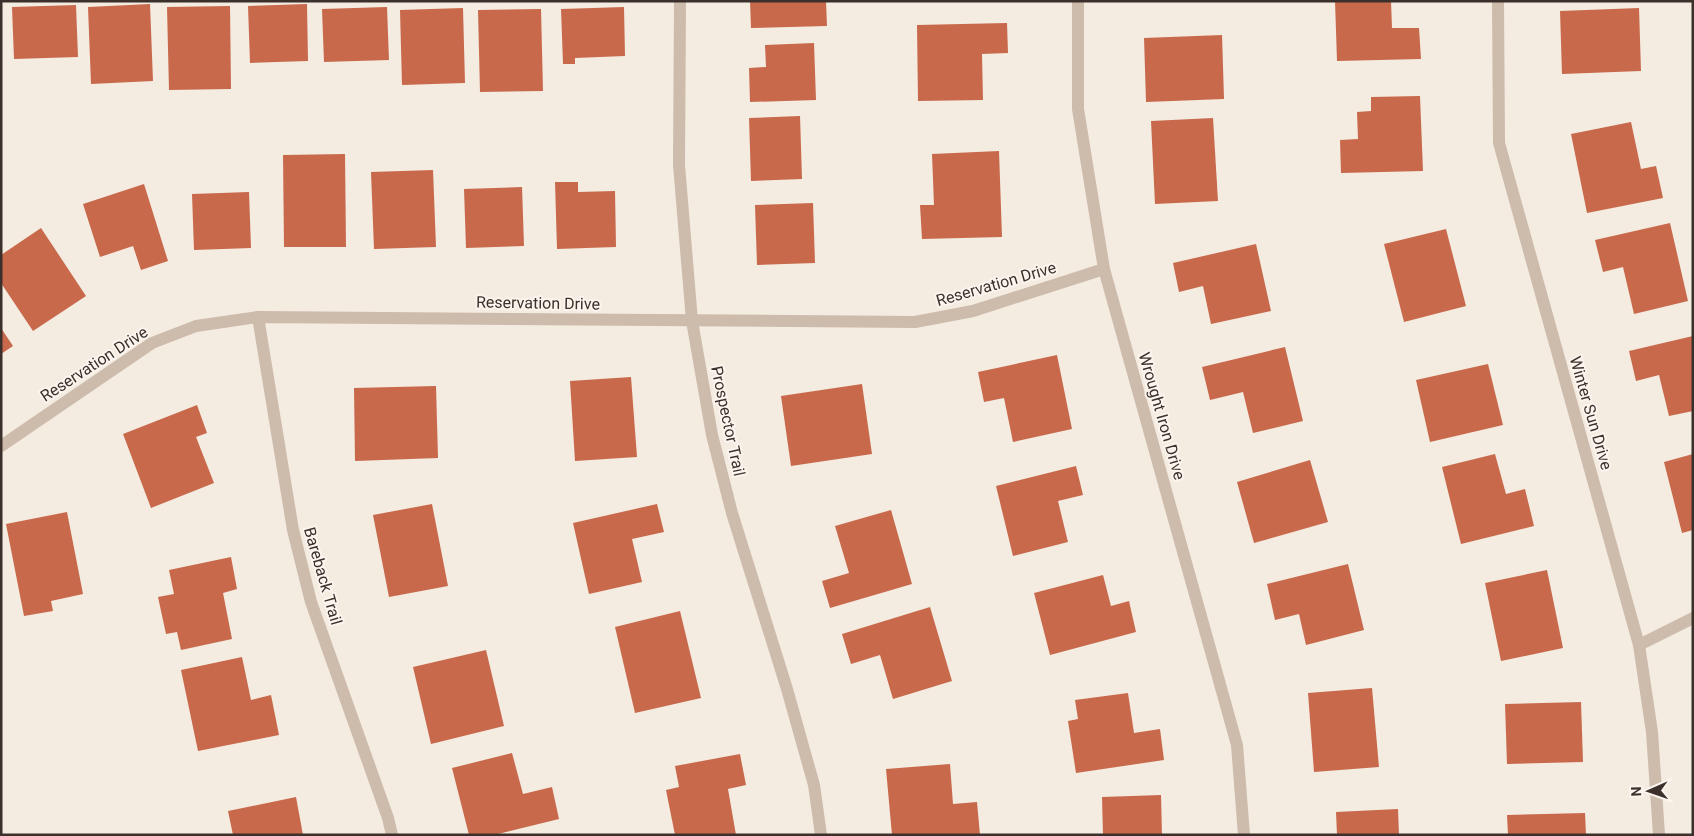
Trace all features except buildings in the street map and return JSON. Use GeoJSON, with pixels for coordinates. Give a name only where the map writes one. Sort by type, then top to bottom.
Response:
{"type":"FeatureCollection","features":[{"type":"Feature","properties":{"kind":"street","name":"Prospector Trail"},"geometry":{"type":"LineString","coordinates":[[680,1],[679,165],[692,321],[712,435],[732,513],[788,689],[814,785],[821,835]]}},
{"type":"Feature","properties":{"kind":"street","name":"Wrought Iron Drive"},"geometry":{"type":"LineString","coordinates":[[1078,1],[1078,109],[1104,269],[1237,745],[1244,835]]}},
{"type":"Feature","properties":{"kind":"street","name":"Winter Sun Drive"},"geometry":{"type":"LineString","coordinates":[[1498,1],[1499,143],[1639,645],[1652,732],[1659,835]]}},
{"type":"Feature","properties":{"kind":"street","name":"Reservation Drive"},"geometry":{"type":"LineString","coordinates":[[1,446],[152,342],[196,326],[258,317],[916,322],[973,311],[1104,269]]}},
{"type":"Feature","properties":{"kind":"street","name":"Bareback Trail"},"geometry":{"type":"LineString","coordinates":[[258,317],[293,530],[311,602],[388,818],[392,835]]}},
{"type":"Feature","properties":{"kind":"street"},"geometry":{"type":"LineString","coordinates":[[1639,645],[1693,618]]}}]}
